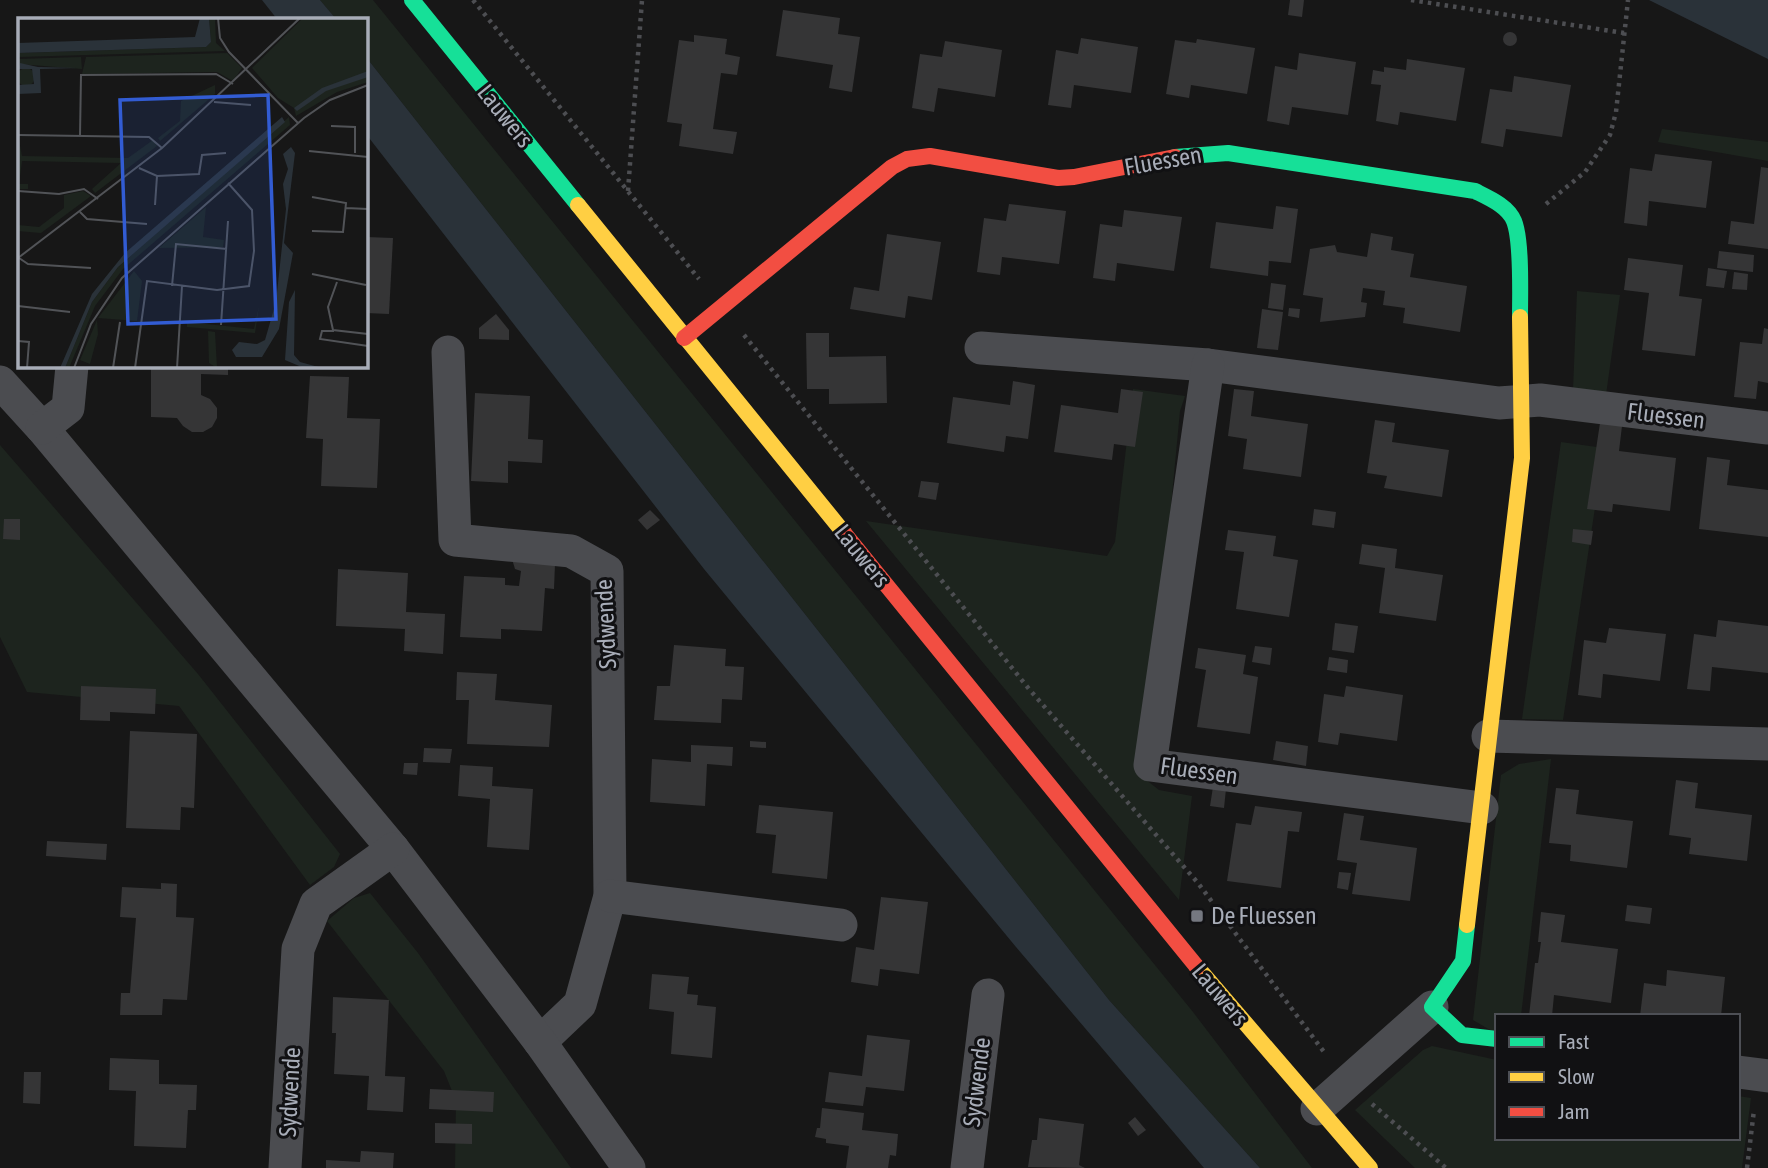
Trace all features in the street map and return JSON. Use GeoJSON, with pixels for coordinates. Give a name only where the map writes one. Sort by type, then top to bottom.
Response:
{"type":"FeatureCollection","features":[{"type":"Feature","properties":{"kind":"street","name":"Lauwers"},"geometry":{"type":"LineString","coordinates":[[412,0],[1167,932],[1370,1168]]}},
{"type":"Feature","properties":{"kind":"street","name":"Fluessen"},"geometry":{"type":"LineString","coordinates":[[684,338],[723,309],[892,167],[907,159],[930,156],[1058,178],[1186,155],[1228,153],[1475,191],[1501,205],[1514,221]]}},
{"type":"Feature","properties":{"kind":"street"},"geometry":{"type":"LineString","coordinates":[[1317,1109],[1432,1007],[1463,961],[1522,458],[1519,259],[1514,221]]}},
{"type":"Feature","properties":{"kind":"street","name":"Fluessen"},"geometry":{"type":"LineString","coordinates":[[981,348],[1208,365],[1499,403],[1540,400],[1768,428]]}},
{"type":"Feature","properties":{"kind":"street","name":"Sydwende"},"geometry":{"type":"LineString","coordinates":[[448,352],[455,540],[571,551],[607,571],[610,896],[580,1004],[540,1042]]}},
{"type":"Feature","properties":{"kind":"street","name":"Fluessen"},"geometry":{"type":"LineString","coordinates":[[1208,365],[1150,765],[1482,808]]}},
{"type":"Feature","properties":{"kind":"street"},"geometry":{"type":"LineString","coordinates":[[42,428],[68,408],[72,368]]}},
{"type":"Feature","properties":{"kind":"street"},"geometry":{"type":"LineString","coordinates":[[0,382],[42,428],[393,849],[540,1042],[629,1168]]}},
{"type":"Feature","properties":{"kind":"street"},"geometry":{"type":"LineString","coordinates":[[1488,736],[1768,744]]}},
{"type":"Feature","properties":{"kind":"street","name":"Sydwende"},"geometry":{"type":"LineString","coordinates":[[285,1168],[298,949],[316,904],[393,849]]}},
{"type":"Feature","properties":{"kind":"street"},"geometry":{"type":"LineString","coordinates":[[610,896],[841,925]]}},
{"type":"Feature","properties":{"kind":"street","name":"Sydwende"},"geometry":{"type":"LineString","coordinates":[[967,1168],[988,995]]}},
{"type":"Feature","properties":{"kind":"street"},"geometry":{"type":"LineString","coordinates":[[1432,1007],[1462,1035],[1495,1039]]}},
{"type":"Feature","properties":{"kind":"path"},"geometry":{"type":"LineString","coordinates":[[473,0],[1029,689],[1198,883],[1346,1082],[1446,1168]]}},
{"type":"Feature","properties":{"kind":"path"},"geometry":{"type":"LineString","coordinates":[[628,191],[642,0]]}},
{"type":"Feature","properties":{"kind":"path"},"geometry":{"type":"LineString","coordinates":[[1411,0],[1624,33]]}},
{"type":"Feature","properties":{"kind":"path"},"geometry":{"type":"LineString","coordinates":[[1514,221],[1541,208],[1565,191],[1585,172],[1610,135],[1616,111],[1628,0]]}},
{"type":"Feature","properties":{"kind":"path"},"geometry":{"type":"LineString","coordinates":[[1747,1168],[1755,1074]]}},
{"type":"Feature","properties":{"kind":"shaded area"},"geometry":{"type":"Polygon","coordinates":[[[262,0],[320,0],[335,18],[276,18],[262,0]]]}},
{"type":"Feature","properties":{"kind":"shaded area"},"geometry":{"type":"Polygon","coordinates":[[[320,0],[373,0],[1193,1012],[1312,1168],[1260,1168],[1109,1000],[368,60],[368,18],[335,18],[320,0]]]}},
{"type":"Feature","properties":{"kind":"shaded area"},"geometry":{"type":"Polygon","coordinates":[[[1649,0],[1768,0],[1768,59],[1649,0]]]}},
{"type":"Feature","properties":{"kind":"shaded area"},"geometry":{"type":"Polygon","coordinates":[[[368,60],[1109,1000],[1260,1168],[1204,1168],[1016,947],[704,569],[368,137],[368,60]]]}},
{"type":"Feature","properties":{"kind":"shaded area"},"geometry":{"type":"Polygon","coordinates":[[[1662,129],[1768,142],[1768,161],[1658,142],[1662,129]]]}},
{"type":"Feature","properties":{"kind":"shaded area"},"geometry":{"type":"Polygon","coordinates":[[[1577,291],[1620,295],[1606,395],[1573,390],[1577,291]]]}},
{"type":"Feature","properties":{"kind":"shaded area"},"geometry":{"type":"Polygon","coordinates":[[[1133,389],[1185,396],[1180,411],[1145,779],[1159,790],[1192,796],[1179,900],[866,521],[1107,556],[1115,542],[1133,389]]]}},
{"type":"Feature","properties":{"kind":"shaded area"},"geometry":{"type":"Polygon","coordinates":[[[1561,442],[1604,448],[1563,720],[1522,719],[1561,442]]]}},
{"type":"Feature","properties":{"kind":"shaded area"},"geometry":{"type":"Polygon","coordinates":[[[0,445],[198,674],[340,854],[334,867],[310,885],[179,706],[27,692],[0,637],[0,445]]]}},
{"type":"Feature","properties":{"kind":"shaded area"},"geometry":{"type":"Polygon","coordinates":[[[1551,759],[1521,1014],[1495,1014],[1495,1033],[1473,1020],[1501,775],[1519,764],[1551,759]]]}},
{"type":"Feature","properties":{"kind":"shaded area"},"geometry":{"type":"Polygon","coordinates":[[[370,893],[418,953],[571,1168],[455,1168],[456,1101],[444,1071],[327,921],[354,898],[370,893]]]}},
{"type":"Feature","properties":{"kind":"shaded area"},"geometry":{"type":"Polygon","coordinates":[[[1432,1046],[1495,1060],[1495,1140],[1740,1140],[1740,1096],[1751,1098],[1742,1168],[1415,1168],[1355,1110],[1423,1050],[1432,1046]]]}},
{"type":"Feature","properties":{"kind":"building"},"geometry":{"type":"Polygon","coordinates":[[[1290,0],[1304,0],[1302,17],[1288,15],[1290,0]]]}},
{"type":"Feature","properties":{"kind":"building"},"geometry":{"type":"Polygon","coordinates":[[[783,10],[840,18],[838,34],[860,37],[852,92],[829,88],[833,65],[776,56],[783,10]]]}},
{"type":"Feature","properties":{"kind":"building"},"geometry":{"type":"Polygon","coordinates":[[[1510,32],[1515,34],[1515,44],[1510,46],[1505,44],[1503,39],[1505,34],[1510,32]]]}},
{"type":"Feature","properties":{"kind":"building"},"geometry":{"type":"Polygon","coordinates":[[[694,35],[727,39],[725,54],[740,57],[737,75],[721,73],[713,129],[737,132],[733,154],[679,146],[682,124],[667,122],[679,40],[694,42],[694,35]]]}},
{"type":"Feature","properties":{"kind":"building"},"geometry":{"type":"Polygon","coordinates":[[[1081,38],[1138,47],[1131,93],[1074,85],[1071,108],[1048,105],[1056,50],[1078,54],[1081,38]]]}},
{"type":"Feature","properties":{"kind":"building"},"geometry":{"type":"Polygon","coordinates":[[[1197,39],[1255,48],[1247,94],[1191,85],[1189,98],[1166,94],[1175,40],[1196,43],[1197,39]]]}},
{"type":"Feature","properties":{"kind":"building"},"geometry":{"type":"Polygon","coordinates":[[[945,41],[1002,50],[995,97],[938,88],[934,112],[912,108],[920,54],[942,57],[945,41]]]}},
{"type":"Feature","properties":{"kind":"building"},"geometry":{"type":"Polygon","coordinates":[[[1299,53],[1356,62],[1348,115],[1292,107],[1289,125],[1267,121],[1275,66],[1297,70],[1299,53]]]}},
{"type":"Feature","properties":{"kind":"building"},"geometry":{"type":"Polygon","coordinates":[[[1407,59],[1465,68],[1456,121],[1400,112],[1398,125],[1376,121],[1381,85],[1371,84],[1373,70],[1384,72],[1384,67],[1406,70],[1407,59]]]}},
{"type":"Feature","properties":{"kind":"building"},"geometry":{"type":"Polygon","coordinates":[[[1514,76],[1571,85],[1562,137],[1506,129],[1503,147],[1481,143],[1490,89],[1512,92],[1514,76]]]}},
{"type":"Feature","properties":{"kind":"building"},"geometry":{"type":"Polygon","coordinates":[[[1655,154],[1712,161],[1706,208],[1649,201],[1647,226],[1624,223],[1630,168],[1652,171],[1655,154]]]}},
{"type":"Feature","properties":{"kind":"building"},"geometry":{"type":"Polygon","coordinates":[[[1761,167],[1768,168],[1768,249],[1728,244],[1731,221],[1754,224],[1761,167]]]}},
{"type":"Feature","properties":{"kind":"building"},"geometry":{"type":"Polygon","coordinates":[[[1009,204],[1066,211],[1059,264],[1002,257],[1000,275],[977,272],[984,218],[1006,221],[1009,204]]]}},
{"type":"Feature","properties":{"kind":"building"},"geometry":{"type":"Polygon","coordinates":[[[1276,206],[1298,209],[1291,263],[1269,261],[1268,276],[1210,268],[1216,222],[1273,229],[1276,206]]]}},
{"type":"Feature","properties":{"kind":"building"},"geometry":{"type":"Polygon","coordinates":[[[1124,210],[1182,217],[1174,271],[1117,263],[1115,281],[1093,278],[1100,224],[1122,227],[1124,210]]]}},
{"type":"Feature","properties":{"kind":"building"},"geometry":{"type":"Polygon","coordinates":[[[1371,233],[1393,237],[1391,250],[1414,254],[1410,277],[1467,286],[1460,332],[1403,323],[1405,308],[1383,305],[1385,291],[1363,288],[1361,302],[1367,303],[1365,317],[1320,322],[1323,298],[1303,295],[1310,249],[1335,245],[1337,252],[1367,257],[1371,233]]]}},
{"type":"Feature","properties":{"kind":"building"},"geometry":{"type":"Polygon","coordinates":[[[887,234],[941,242],[932,300],[908,296],[905,318],[850,309],[854,287],[879,291],[887,234]]]}},
{"type":"Feature","properties":{"kind":"building"},"geometry":{"type":"Polygon","coordinates":[[[368,237],[393,238],[389,314],[368,313],[368,237]]]}},
{"type":"Feature","properties":{"kind":"building"},"geometry":{"type":"Polygon","coordinates":[[[1719,251],[1754,255],[1753,272],[1717,268],[1719,251]]]}},
{"type":"Feature","properties":{"kind":"building"},"geometry":{"type":"Polygon","coordinates":[[[1628,258],[1683,265],[1679,296],[1702,299],[1695,356],[1642,350],[1649,293],[1624,290],[1628,258]]]}},
{"type":"Feature","properties":{"kind":"building"},"geometry":{"type":"Polygon","coordinates":[[[1708,268],[1727,271],[1724,288],[1706,286],[1708,268]]]}},
{"type":"Feature","properties":{"kind":"building"},"geometry":{"type":"Polygon","coordinates":[[[1734,272],[1748,274],[1747,290],[1732,289],[1734,272]]]}},
{"type":"Feature","properties":{"kind":"building"},"geometry":{"type":"Polygon","coordinates":[[[1271,283],[1286,285],[1283,310],[1268,308],[1271,283]]]}},
{"type":"Feature","properties":{"kind":"building"},"geometry":{"type":"Polygon","coordinates":[[[1289,308],[1300,309],[1299,318],[1288,316],[1289,308]]]}},
{"type":"Feature","properties":{"kind":"building"},"geometry":{"type":"Polygon","coordinates":[[[1262,309],[1283,312],[1278,350],[1257,348],[1262,309]]]}},
{"type":"Feature","properties":{"kind":"building"},"geometry":{"type":"Polygon","coordinates":[[[496,314],[509,330],[509,340],[479,339],[479,328],[496,314]]]}},
{"type":"Feature","properties":{"kind":"building"},"geometry":{"type":"Polygon","coordinates":[[[1764,328],[1768,329],[1768,383],[1758,381],[1756,399],[1734,397],[1740,342],[1762,344],[1764,328]]]}},
{"type":"Feature","properties":{"kind":"building"},"geometry":{"type":"Polygon","coordinates":[[[806,333],[829,333],[829,357],[886,356],[887,403],[829,404],[829,389],[807,389],[806,333]]]}},
{"type":"Feature","properties":{"kind":"building"},"geometry":{"type":"Polygon","coordinates":[[[151,368],[228,368],[228,375],[201,374],[201,395],[210,399],[217,408],[217,418],[212,427],[203,432],[192,432],[177,418],[151,417],[151,368]]]}},
{"type":"Feature","properties":{"kind":"building"},"geometry":{"type":"Polygon","coordinates":[[[310,376],[349,377],[347,418],[380,419],[377,488],[321,486],[323,439],[306,438],[310,376]]]}},
{"type":"Feature","properties":{"kind":"building"},"geometry":{"type":"Polygon","coordinates":[[[1013,381],[1035,385],[1028,439],[1006,436],[1004,452],[947,443],[953,397],[1010,405],[1013,381]]]}},
{"type":"Feature","properties":{"kind":"building"},"geometry":{"type":"Polygon","coordinates":[[[1121,389],[1143,392],[1135,447],[1114,444],[1112,460],[1054,452],[1061,405],[1118,413],[1121,389]]]}},
{"type":"Feature","properties":{"kind":"building"},"geometry":{"type":"Polygon","coordinates":[[[1234,389],[1254,391],[1251,416],[1308,424],[1301,477],[1243,469],[1247,439],[1228,436],[1234,389]]]}},
{"type":"Feature","properties":{"kind":"building"},"geometry":{"type":"Polygon","coordinates":[[[475,393],[530,396],[528,439],[543,440],[542,463],[508,461],[508,483],[471,481],[475,393]]]}},
{"type":"Feature","properties":{"kind":"building"},"geometry":{"type":"Polygon","coordinates":[[[1375,420],[1395,423],[1392,442],[1449,450],[1442,497],[1384,488],[1387,476],[1367,473],[1375,420]]]}},
{"type":"Feature","properties":{"kind":"building"},"geometry":{"type":"Polygon","coordinates":[[[1600,423],[1622,426],[1619,451],[1676,458],[1670,511],[1613,504],[1612,512],[1587,509],[1600,423]]]}},
{"type":"Feature","properties":{"kind":"building"},"geometry":{"type":"Polygon","coordinates":[[[1707,457],[1730,460],[1727,485],[1768,490],[1768,537],[1699,529],[1707,457]]]}},
{"type":"Feature","properties":{"kind":"building"},"geometry":{"type":"Polygon","coordinates":[[[921,481],[939,483],[936,500],[918,497],[921,481]]]}},
{"type":"Feature","properties":{"kind":"building"},"geometry":{"type":"Polygon","coordinates":[[[1314,509],[1336,512],[1334,528],[1312,525],[1314,509]]]}},
{"type":"Feature","properties":{"kind":"building"},"geometry":{"type":"Polygon","coordinates":[[[650,510],[660,520],[647,530],[638,520],[650,510]]]}},
{"type":"Feature","properties":{"kind":"building"},"geometry":{"type":"Polygon","coordinates":[[[4,519],[20,519],[20,540],[3,539],[4,519]]]}},
{"type":"Feature","properties":{"kind":"building"},"geometry":{"type":"Polygon","coordinates":[[[1573,529],[1593,531],[1591,545],[1572,542],[1573,529]]]}},
{"type":"Feature","properties":{"kind":"building"},"geometry":{"type":"Polygon","coordinates":[[[1228,530],[1276,536],[1273,556],[1298,560],[1289,617],[1236,609],[1244,552],[1225,550],[1228,530]]]}},
{"type":"Feature","properties":{"kind":"building"},"geometry":{"type":"Polygon","coordinates":[[[1362,544],[1397,549],[1395,568],[1443,575],[1436,621],[1379,613],[1385,568],[1359,564],[1362,544]]]}},
{"type":"Feature","properties":{"kind":"building"},"geometry":{"type":"Polygon","coordinates":[[[512,559],[555,564],[554,589],[545,588],[542,631],[501,629],[501,639],[460,637],[464,576],[505,578],[505,585],[519,586],[521,571],[515,569],[512,559]]]}},
{"type":"Feature","properties":{"kind":"building"},"geometry":{"type":"Polygon","coordinates":[[[338,569],[408,573],[406,612],[445,614],[443,654],[404,651],[405,629],[336,626],[338,569]]]}},
{"type":"Feature","properties":{"kind":"building"},"geometry":{"type":"Polygon","coordinates":[[[1718,620],[1768,626],[1768,673],[1712,667],[1710,691],[1687,689],[1694,634],[1716,637],[1718,620]]]}},
{"type":"Feature","properties":{"kind":"building"},"geometry":{"type":"Polygon","coordinates":[[[1335,623],[1358,626],[1354,653],[1332,650],[1335,623]]]}},
{"type":"Feature","properties":{"kind":"building"},"geometry":{"type":"Polygon","coordinates":[[[1609,628],[1666,634],[1660,681],[1603,674],[1601,698],[1578,695],[1584,640],[1606,643],[1609,628]]]}},
{"type":"Feature","properties":{"kind":"building"},"geometry":{"type":"Polygon","coordinates":[[[674,645],[726,649],[725,666],[744,667],[742,700],[722,699],[721,723],[654,720],[657,686],[670,686],[674,645]]]}},
{"type":"Feature","properties":{"kind":"building"},"geometry":{"type":"Polygon","coordinates":[[[1255,646],[1272,648],[1270,665],[1252,662],[1255,646]]]}},
{"type":"Feature","properties":{"kind":"building"},"geometry":{"type":"Polygon","coordinates":[[[1198,648],[1246,655],[1243,674],[1258,677],[1250,734],[1197,727],[1206,670],[1195,668],[1198,648]]]}},
{"type":"Feature","properties":{"kind":"building"},"geometry":{"type":"Polygon","coordinates":[[[1329,657],[1348,660],[1347,673],[1327,670],[1329,657]]]}},
{"type":"Feature","properties":{"kind":"building"},"geometry":{"type":"Polygon","coordinates":[[[457,672],[497,674],[495,700],[552,705],[549,747],[467,744],[469,700],[456,700],[457,672]]]}},
{"type":"Feature","properties":{"kind":"building"},"geometry":{"type":"Polygon","coordinates":[[[81,686],[156,689],[155,714],[110,712],[110,721],[80,720],[81,686]]]}},
{"type":"Feature","properties":{"kind":"building"},"geometry":{"type":"Polygon","coordinates":[[[1346,686],[1403,695],[1397,741],[1340,733],[1338,745],[1318,742],[1324,694],[1344,697],[1346,686]]]}},
{"type":"Feature","properties":{"kind":"building"},"geometry":{"type":"Polygon","coordinates":[[[130,731],[197,734],[194,808],[181,807],[180,830],[126,828],[130,731]]]}},
{"type":"Feature","properties":{"kind":"building"},"geometry":{"type":"Polygon","coordinates":[[[750,741],[766,742],[766,748],[750,747],[750,741]]]}},
{"type":"Feature","properties":{"kind":"building"},"geometry":{"type":"Polygon","coordinates":[[[1276,741],[1308,746],[1306,766],[1273,760],[1276,741]]]}},
{"type":"Feature","properties":{"kind":"building"},"geometry":{"type":"Polygon","coordinates":[[[691,745],[733,747],[732,766],[707,764],[705,806],[650,802],[652,759],[691,762],[691,745]]]}},
{"type":"Feature","properties":{"kind":"building"},"geometry":{"type":"Polygon","coordinates":[[[424,748],[452,749],[450,763],[423,762],[424,748]]]}},
{"type":"Feature","properties":{"kind":"building"},"geometry":{"type":"Polygon","coordinates":[[[404,763],[418,763],[417,775],[403,774],[404,763]]]}},
{"type":"Feature","properties":{"kind":"building"},"geometry":{"type":"Polygon","coordinates":[[[460,765],[493,767],[492,786],[533,789],[529,850],[487,847],[490,799],[458,796],[460,765]]]}},
{"type":"Feature","properties":{"kind":"building"},"geometry":{"type":"Polygon","coordinates":[[[1676,780],[1698,783],[1695,808],[1752,815],[1747,861],[1689,854],[1691,838],[1669,835],[1676,780]]]}},
{"type":"Feature","properties":{"kind":"building"},"geometry":{"type":"Polygon","coordinates":[[[1213,787],[1226,789],[1224,808],[1210,806],[1213,787]]]}},
{"type":"Feature","properties":{"kind":"building"},"geometry":{"type":"Polygon","coordinates":[[[1556,788],[1579,790],[1576,814],[1633,821],[1627,868],[1570,861],[1571,845],[1549,843],[1556,788]]]}},
{"type":"Feature","properties":{"kind":"building"},"geometry":{"type":"Polygon","coordinates":[[[759,805],[833,812],[827,879],[772,873],[776,835],[756,833],[759,805]]]}},
{"type":"Feature","properties":{"kind":"building"},"geometry":{"type":"Polygon","coordinates":[[[1255,806],[1302,812],[1299,832],[1288,831],[1281,888],[1227,881],[1236,823],[1251,825],[1255,806]]]}},
{"type":"Feature","properties":{"kind":"building"},"geometry":{"type":"Polygon","coordinates":[[[1344,813],[1364,816],[1360,840],[1417,848],[1410,901],[1352,894],[1357,863],[1337,860],[1344,813]]]}},
{"type":"Feature","properties":{"kind":"building"},"geometry":{"type":"Polygon","coordinates":[[[47,841],[107,844],[106,860],[46,856],[47,841]]]}},
{"type":"Feature","properties":{"kind":"building"},"geometry":{"type":"Polygon","coordinates":[[[1339,872],[1351,873],[1348,890],[1337,888],[1339,872]]]}},
{"type":"Feature","properties":{"kind":"building"},"geometry":{"type":"Polygon","coordinates":[[[161,883],[177,884],[176,917],[194,918],[187,1000],[163,999],[162,1015],[120,1015],[121,993],[130,993],[136,918],[120,917],[122,887],[161,889],[161,883]]]}},
{"type":"Feature","properties":{"kind":"building"},"geometry":{"type":"Polygon","coordinates":[[[881,897],[928,902],[919,974],[880,969],[878,986],[851,982],[856,947],[874,950],[881,897]]]}},
{"type":"Feature","properties":{"kind":"building"},"geometry":{"type":"Polygon","coordinates":[[[1627,905],[1652,908],[1650,924],[1625,921],[1627,905]]]}},
{"type":"Feature","properties":{"kind":"building"},"geometry":{"type":"Polygon","coordinates":[[[1541,912],[1565,915],[1561,942],[1618,949],[1611,1003],[1554,995],[1552,1014],[1529,1014],[1535,963],[1538,963],[1541,942],[1538,942],[1541,912]]]}},
{"type":"Feature","properties":{"kind":"building"},"geometry":{"type":"Polygon","coordinates":[[[1667,970],[1725,977],[1721,1014],[1640,1014],[1644,983],[1666,986],[1667,970]]]}},
{"type":"Feature","properties":{"kind":"building"},"geometry":{"type":"Polygon","coordinates":[[[652,974],[689,977],[687,994],[698,995],[697,1005],[716,1007],[712,1058],[671,1054],[674,1012],[649,1009],[652,974]]]}},
{"type":"Feature","properties":{"kind":"building"},"geometry":{"type":"Polygon","coordinates":[[[333,997],[389,1000],[385,1076],[405,1077],[403,1112],[367,1110],[369,1076],[334,1074],[336,1033],[332,1033],[333,997]]]}},
{"type":"Feature","properties":{"kind":"building"},"geometry":{"type":"Polygon","coordinates":[[[867,1035],[910,1040],[904,1091],[866,1087],[863,1106],[825,1102],[829,1072],[862,1076],[867,1035]]]}},
{"type":"Feature","properties":{"kind":"building"},"geometry":{"type":"Polygon","coordinates":[[[110,1058],[159,1060],[159,1084],[197,1085],[196,1110],[188,1110],[186,1148],[134,1146],[136,1091],[109,1090],[110,1058]]]}},
{"type":"Feature","properties":{"kind":"building"},"geometry":{"type":"Polygon","coordinates":[[[24,1072],[41,1072],[40,1104],[23,1103],[24,1072]]]}},
{"type":"Feature","properties":{"kind":"building"},"geometry":{"type":"Polygon","coordinates":[[[430,1089],[494,1092],[493,1112],[429,1109],[430,1089]]]}},
{"type":"Feature","properties":{"kind":"building"},"geometry":{"type":"Polygon","coordinates":[[[822,1108],[864,1113],[862,1130],[898,1134],[896,1156],[890,1155],[888,1168],[846,1168],[849,1146],[826,1143],[826,1139],[815,1137],[817,1128],[820,1128],[822,1108]]]}},
{"type":"Feature","properties":{"kind":"building"},"geometry":{"type":"Polygon","coordinates":[[[1135,1117],[1146,1130],[1138,1136],[1128,1123],[1135,1117]]]}},
{"type":"Feature","properties":{"kind":"building"},"geometry":{"type":"Polygon","coordinates":[[[1039,1118],[1084,1124],[1079,1165],[1085,1168],[1028,1167],[1032,1140],[1037,1140],[1039,1118]]]}},
{"type":"Feature","properties":{"kind":"building"},"geometry":{"type":"Polygon","coordinates":[[[435,1123],[472,1124],[472,1144],[435,1143],[435,1123]]]}},
{"type":"Feature","properties":{"kind":"building"},"geometry":{"type":"Polygon","coordinates":[[[361,1151],[394,1153],[393,1168],[326,1168],[326,1160],[360,1162],[361,1151]]]}},
{"type":"Feature","properties":{"kind":"traffic: fast"},"geometry":{"type":"LineString","coordinates":[[412,0],[578,205]]}},
{"type":"Feature","properties":{"kind":"traffic: fast"},"geometry":{"type":"LineString","coordinates":[[1175,157],[1228,153],[1475,191],[1503,207],[1514,221],[1519,254],[1520,317]]}},
{"type":"Feature","properties":{"kind":"traffic: fast"},"geometry":{"type":"LineString","coordinates":[[1467,925],[1463,961],[1432,1007],[1462,1035],[1495,1039]]}},
{"type":"Feature","properties":{"kind":"traffic: slow"},"geometry":{"type":"LineString","coordinates":[[578,205],[844,533]]}},
{"type":"Feature","properties":{"kind":"traffic: slow"},"geometry":{"type":"LineString","coordinates":[[1467,925],[1522,458],[1520,317]]}},
{"type":"Feature","properties":{"kind":"traffic: slow"},"geometry":{"type":"LineString","coordinates":[[1197,967],[1370,1168]]}},
{"type":"Feature","properties":{"kind":"traffic: jam"},"geometry":{"type":"LineString","coordinates":[[684,338],[892,167],[907,159],[930,156],[1058,178],[1175,157]]}},
{"type":"Feature","properties":{"kind":"traffic: jam"},"geometry":{"type":"LineString","coordinates":[[844,533],[1197,967]]}},
{"type":"Feature","properties":{"kind":"place","name":"De Fluessen"},"geometry":{"type":"Point","coordinates":[1197,916]}}]}
